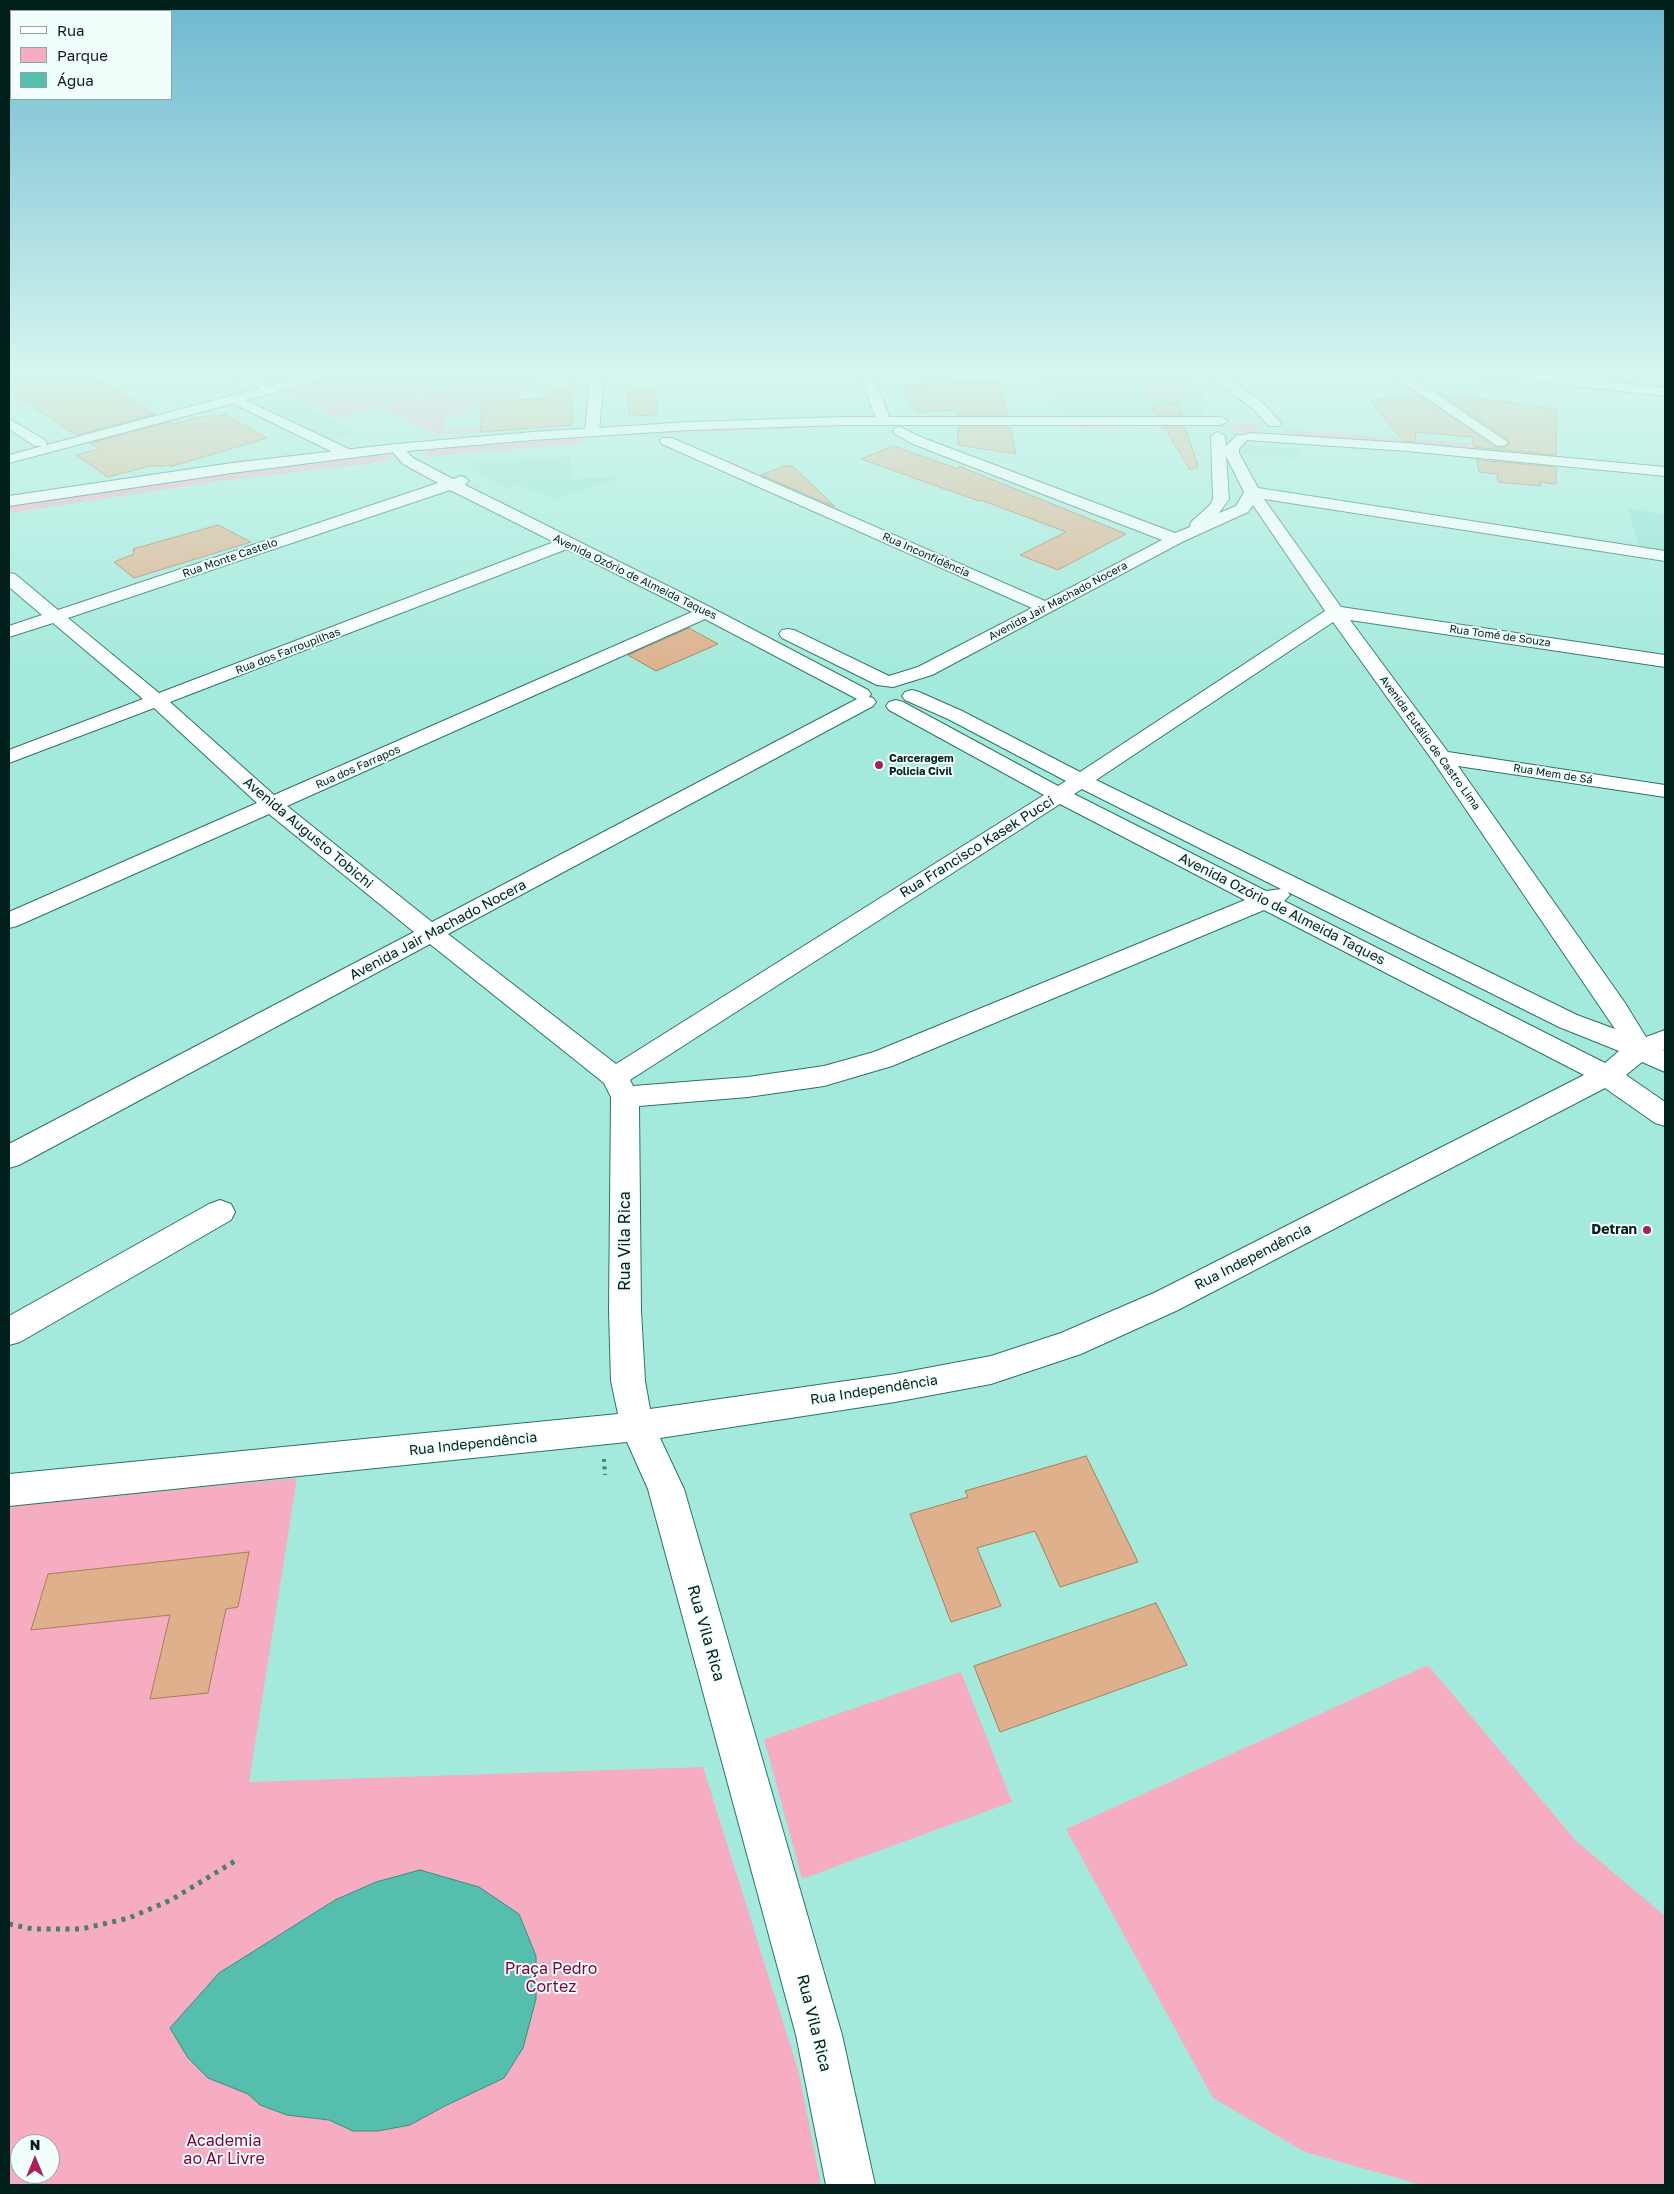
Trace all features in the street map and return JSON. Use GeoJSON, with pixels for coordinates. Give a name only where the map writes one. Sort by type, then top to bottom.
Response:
{"type":"FeatureCollection","features":[{"type":"Feature","properties":{"kind":"street"},"geometry":{"type":"LineString","coordinates":[[9,501],[120,483],[196,473]]}},
{"type":"Feature","properties":{"kind":"street"},"geometry":{"type":"LineString","coordinates":[[9,514],[186,487],[302,473]]}},
{"type":"Feature","properties":{"kind":"street","name":"Avenida Ozório de Almeida Taques"},"geometry":{"type":"LineString","coordinates":[[431,473],[706,612],[863,698],[884,707],[907,697],[955,715],[1080,780],[1568,1020],[1657,1051]]}},
{"type":"Feature","properties":{"kind":"street","name":"Avenida Ozório de Almeida Taques"},"geometry":{"type":"LineString","coordinates":[[465,473],[734,608]]}},
{"type":"Feature","properties":{"kind":"street","name":"Rua Inconfidência"},"geometry":{"type":"LineString","coordinates":[[742,473],[1047,608]]}},
{"type":"Feature","properties":{"kind":"street"},"geometry":{"type":"LineString","coordinates":[[1009,473],[1183,535]]}},
{"type":"Feature","properties":{"kind":"street","name":"Avenida Jair Machado Nocera"},"geometry":{"type":"LineString","coordinates":[[1183,535],[1217,507],[1222,491],[1223,473]]}},
{"type":"Feature","properties":{"kind":"street","name":"Avenida Eutálio de Castro Lima"},"geometry":{"type":"LineString","coordinates":[[1242,473],[1252,492],[1335,612],[1442,757],[1616,1009],[1657,1051]]}},
{"type":"Feature","properties":{"kind":"street","name":"Rua Monte Castelo"},"geometry":{"type":"LineString","coordinates":[[9,632],[472,477]]}},
{"type":"Feature","properties":{"kind":"street"},"geometry":{"type":"LineString","coordinates":[[1252,492],[1665,556]]}},
{"type":"Feature","properties":{"kind":"street","name":"Avenida Jair Machado Nocera"},"geometry":{"type":"LineString","coordinates":[[9,1157],[432,934],[863,698],[867,685],[925,671],[1183,535],[1242,509],[1252,492]]}},
{"type":"Feature","properties":{"kind":"street","name":"Rua dos Farroupilhas"},"geometry":{"type":"LineString","coordinates":[[9,757],[157,702],[566,543]]}},
{"type":"Feature","properties":{"kind":"street","name":"Avenida Augusto Tobichi"},"geometry":{"type":"LineString","coordinates":[[9,578],[157,702],[272,805],[620,1087]]}},
{"type":"Feature","properties":{"kind":"street","name":"Rua dos Farrapos"},"geometry":{"type":"LineString","coordinates":[[9,922],[706,612]]}},
{"type":"Feature","properties":{"kind":"street","name":"Rua Tomé de Souza"},"geometry":{"type":"LineString","coordinates":[[1335,612],[1665,661]]}},
{"type":"Feature","properties":{"kind":"street","name":"Rua Francisco Kasek Pucci"},"geometry":{"type":"LineString","coordinates":[[620,1087],[1335,612]]}},
{"type":"Feature","properties":{"kind":"street"},"geometry":{"type":"LineString","coordinates":[[777,629],[888,681],[904,684],[907,697]]}},
{"type":"Feature","properties":{"kind":"street","name":"Avenida Jair Machado Nocera"},"geometry":{"type":"LineString","coordinates":[[907,697],[925,671]]}},
{"type":"Feature","properties":{"kind":"street","name":"Avenida Ozório de Almeida Taques"},"geometry":{"type":"LineString","coordinates":[[907,697],[1058,795],[1607,1075],[1665,1116]]}},
{"type":"Feature","properties":{"kind":"street","name":"Rua Mem de Sá"},"geometry":{"type":"LineString","coordinates":[[1442,757],[1665,791]]}},
{"type":"Feature","properties":{"kind":"street"},"geometry":{"type":"LineString","coordinates":[[620,1087],[748,1086],[824,1076],[884,1059],[1298,887]]}},
{"type":"Feature","properties":{"kind":"street","name":"Rua Independência"},"geometry":{"type":"LineString","coordinates":[[9,1490],[637,1426],[895,1388],[991,1370],[1070,1344],[1167,1302],[1657,1051]]}},
{"type":"Feature","properties":{"kind":"street","name":"Rua Vila Rica"},"geometry":{"type":"LineString","coordinates":[[620,1087],[628,1381],[637,1426],[666,1489],[771,1862],[819,2035],[850,2185]]}},
{"type":"Feature","properties":{"kind":"street"},"geometry":{"type":"LineString","coordinates":[[9,1332],[220,1212]]}},
{"type":"Feature","properties":{"kind":"path"},"geometry":{"type":"LineString","coordinates":[[9,1924],[32,1929],[81,1929],[129,1918],[171,1900],[235,1861]]}},
{"type":"Feature","properties":{"kind":"shaded area"},"geometry":{"type":"Polygon","coordinates":[[[479,473],[572,473],[573,479],[620,477],[555,500],[519,485],[509,489],[479,473]]]}},
{"type":"Feature","properties":{"kind":"shaded area"},"geometry":{"type":"Polygon","coordinates":[[[1628,509],[1665,514],[1665,551],[1639,547],[1628,509]]]}},
{"type":"Feature","properties":{"kind":"green space"},"geometry":{"type":"Polygon","coordinates":[[[234,473],[285,473],[219,481],[9,513],[9,504],[234,473]]]}},
{"type":"Feature","properties":{"kind":"green space","name":"Praça Pedro Cortez"},"geometry":{"type":"Polygon","coordinates":[[[297,1478],[249,1782],[703,1767],[799,2073],[821,2185],[9,2185],[9,1506],[297,1478]]]}},
{"type":"Feature","properties":{"kind":"green space"},"geometry":{"type":"Polygon","coordinates":[[[1428,1665],[1576,1841],[1665,1916],[1665,2185],[1422,2185],[1305,2152],[1213,2098],[1066,1829],[1428,1665]]]}},
{"type":"Feature","properties":{"kind":"green space"},"geometry":{"type":"Polygon","coordinates":[[[961,1672],[1012,1802],[802,1879],[764,1739],[961,1672]]]}},
{"type":"Feature","properties":{"kind":"water"},"geometry":{"type":"Polygon","coordinates":[[[420,1870],[479,1887],[519,1914],[536,1956],[536,1999],[523,2048],[504,2078],[410,2125],[378,2131],[353,2131],[329,2120],[287,2115],[260,2105],[248,2094],[208,2078],[188,2058],[170,2028],[219,1973],[335,1900],[376,1882],[420,1870]]]}},
{"type":"Feature","properties":{"kind":"building"},"geometry":{"type":"Polygon","coordinates":[[[103,473],[122,473],[108,477],[103,473]]]}},
{"type":"Feature","properties":{"kind":"building"},"geometry":{"type":"Polygon","coordinates":[[[801,473],[835,507],[761,475],[801,473]]]}},
{"type":"Feature","properties":{"kind":"building"},"geometry":{"type":"Polygon","coordinates":[[[901,473],[977,473],[1126,534],[1058,570],[1020,555],[1066,532],[981,500],[979,501],[901,473]]]}},
{"type":"Feature","properties":{"kind":"building"},"geometry":{"type":"Polygon","coordinates":[[[1491,473],[1556,473],[1556,484],[1540,482],[1541,486],[1498,482],[1497,474],[1491,473]]]}},
{"type":"Feature","properties":{"kind":"building"},"geometry":{"type":"Polygon","coordinates":[[[218,525],[251,542],[134,578],[114,562],[134,554],[133,549],[218,525]]]}},
{"type":"Feature","properties":{"kind":"building"},"geometry":{"type":"Polygon","coordinates":[[[689,628],[718,644],[656,671],[628,655],[689,628]]]}},
{"type":"Feature","properties":{"kind":"building"},"geometry":{"type":"Polygon","coordinates":[[[1086,1456],[1138,1562],[1060,1587],[1035,1531],[977,1548],[1001,1606],[951,1622],[910,1514],[968,1497],[965,1491],[1086,1456]]]}},
{"type":"Feature","properties":{"kind":"building"},"geometry":{"type":"Polygon","coordinates":[[[249,1552],[238,1607],[226,1609],[208,1693],[150,1699],[170,1615],[31,1630],[48,1574],[249,1552]]]}},
{"type":"Feature","properties":{"kind":"building"},"geometry":{"type":"Polygon","coordinates":[[[1156,1603],[1187,1665],[1000,1732],[974,1666],[1156,1603]]]}},
{"type":"Feature","properties":{"kind":"place","name":"Carceragem Policia Civil"},"geometry":{"type":"Point","coordinates":[879,765]}},
{"type":"Feature","properties":{"kind":"place","name":"Detran"},"geometry":{"type":"Point","coordinates":[1647,1230]}},
{"type":"Feature","properties":{"kind":"park label","name":"Academia ao Ar Livre"},"geometry":{"type":"Point","coordinates":[224,2150]}}]}
